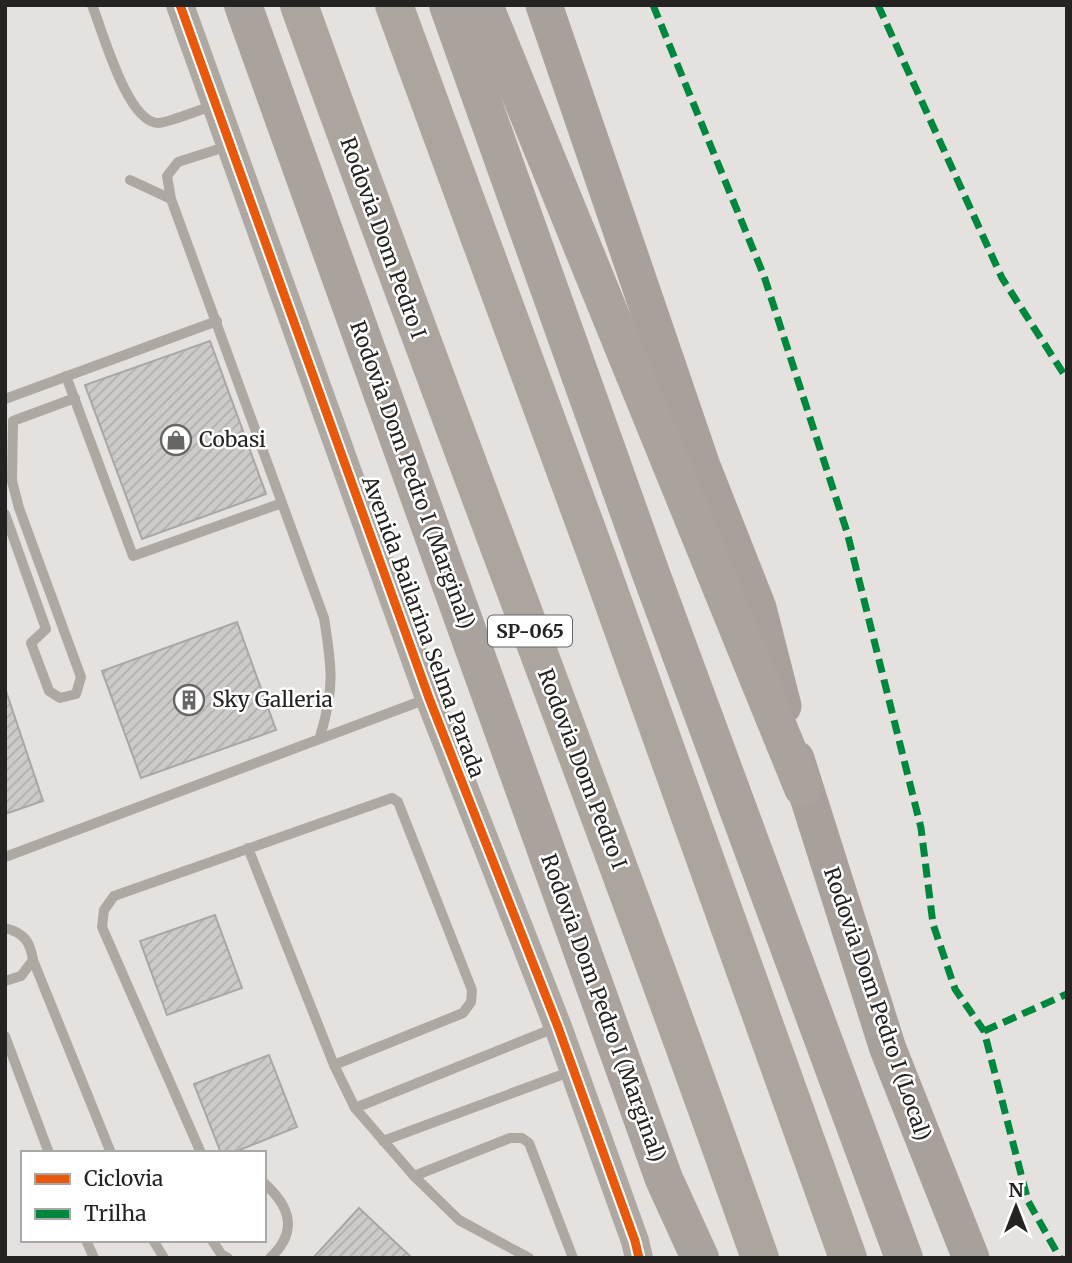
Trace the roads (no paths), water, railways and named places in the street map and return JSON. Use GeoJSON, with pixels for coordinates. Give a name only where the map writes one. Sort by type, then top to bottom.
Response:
{"type":"FeatureCollection","features":[{"type":"Feature","properties":{"kind":"highway","name":"Rodovia Dom Pedro I (Marginal)"},"geometry":{"type":"LineString","coordinates":[[243,5],[664,1179],[700,1258]]}},
{"type":"Feature","properties":{"kind":"highway","name":"Rodovia Dom Pedro I"},"geometry":{"type":"LineString","coordinates":[[299,5],[384,243],[674,1015],[760,1258]]}},
{"type":"Feature","properties":{"kind":"highway"},"geometry":{"type":"LineString","coordinates":[[394,5],[602,570],[848,1258]]}},
{"type":"Feature","properties":{"kind":"highway"},"geometry":{"type":"LineString","coordinates":[[447,5],[636,533],[904,1258]]}},
{"type":"Feature","properties":{"kind":"highway"},"geometry":{"type":"LineString","coordinates":[[484,5],[803,788]]}},
{"type":"Feature","properties":{"kind":"highway"},"geometry":{"type":"LineString","coordinates":[[664,1179],[680,1258]]}},
{"type":"Feature","properties":{"kind":"main road","name":"Rodovia Dom Pedro I (Local)"},"geometry":{"type":"LineString","coordinates":[[544,5],[702,466],[758,608],[803,788],[888,1049],[971,1258]]}},
{"type":"Feature","properties":{"kind":"street","name":"Avenida Bailarina Selma Parada"},"geometry":{"type":"LineString","coordinates":[[180,5],[429,698],[558,1027],[639,1258]]}},
{"type":"Feature","properties":{"kind":"lane"},"geometry":{"type":"LineString","coordinates":[[92,5],[129,100],[141,117],[159,124],[217,105]]}},
{"type":"Feature","properties":{"kind":"lane"},"geometry":{"type":"LineString","coordinates":[[231,145],[178,162],[167,176],[171,199],[324,618],[331,699],[320,737]]}},
{"type":"Feature","properties":{"kind":"lane"},"geometry":{"type":"LineString","coordinates":[[130,180],[171,199]]}},
{"type":"Feature","properties":{"kind":"lane"},"geometry":{"type":"LineString","coordinates":[[5,399],[217,321]]}},
{"type":"Feature","properties":{"kind":"lane"},"geometry":{"type":"LineString","coordinates":[[66,376],[133,556],[282,503]]}},
{"type":"Feature","properties":{"kind":"lane"},"geometry":{"type":"LineString","coordinates":[[5,514],[46,629],[31,643],[49,691],[60,698],[76,694],[81,677],[33,551],[12,481],[13,421],[75,398]]}},
{"type":"Feature","properties":{"kind":"lane"},"geometry":{"type":"LineString","coordinates":[[5,857],[429,698]]}},
{"type":"Feature","properties":{"kind":"lane"},"geometry":{"type":"LineString","coordinates":[[200,1151],[102,927],[104,910],[114,896],[392,798],[398,802],[403,814],[472,990],[471,1002],[463,1013],[334,1065]]}},
{"type":"Feature","properties":{"kind":"lane"},"geometry":{"type":"LineString","coordinates":[[248,848],[334,1065],[355,1108],[414,1176],[459,1220],[529,1258]]}},
{"type":"Feature","properties":{"kind":"lane"},"geometry":{"type":"LineString","coordinates":[[5,928],[19,932],[30,944],[33,960],[110,1151]]}},
{"type":"Feature","properties":{"kind":"lane"},"geometry":{"type":"LineString","coordinates":[[5,981],[21,976],[33,960]]}},
{"type":"Feature","properties":{"kind":"lane"},"geometry":{"type":"LineString","coordinates":[[355,1108],[558,1027]]}},
{"type":"Feature","properties":{"kind":"lane"},"geometry":{"type":"LineString","coordinates":[[5,1036],[48,1151]]}},
{"type":"Feature","properties":{"kind":"lane"},"geometry":{"type":"LineString","coordinates":[[383,1141],[572,1071]]}},
{"type":"Feature","properties":{"kind":"lane"},"geometry":{"type":"LineString","coordinates":[[414,1176],[510,1138],[522,1138],[529,1143],[573,1258]]}},
{"type":"Feature","properties":{"kind":"lane"},"geometry":{"type":"LineString","coordinates":[[266,1185],[282,1200],[289,1223],[282,1246],[270,1258]]}},
{"type":"Feature","properties":{"kind":"lane"},"geometry":{"type":"LineString","coordinates":[[87,1242],[94,1258]]}},
{"type":"Feature","properties":{"kind":"lane"},"geometry":{"type":"LineString","coordinates":[[154,1242],[164,1258]]}},
{"type":"Feature","properties":{"kind":"lane"},"geometry":{"type":"LineString","coordinates":[[213,1242],[221,1254],[228,1258]]}},
{"type":"Feature","properties":{"kind":"place","name":"Cobasi"},"geometry":{"type":"Point","coordinates":[176,440]}},
{"type":"Feature","properties":{"kind":"place","name":"Sky Galleria"},"geometry":{"type":"Point","coordinates":[189,700]}}]}
